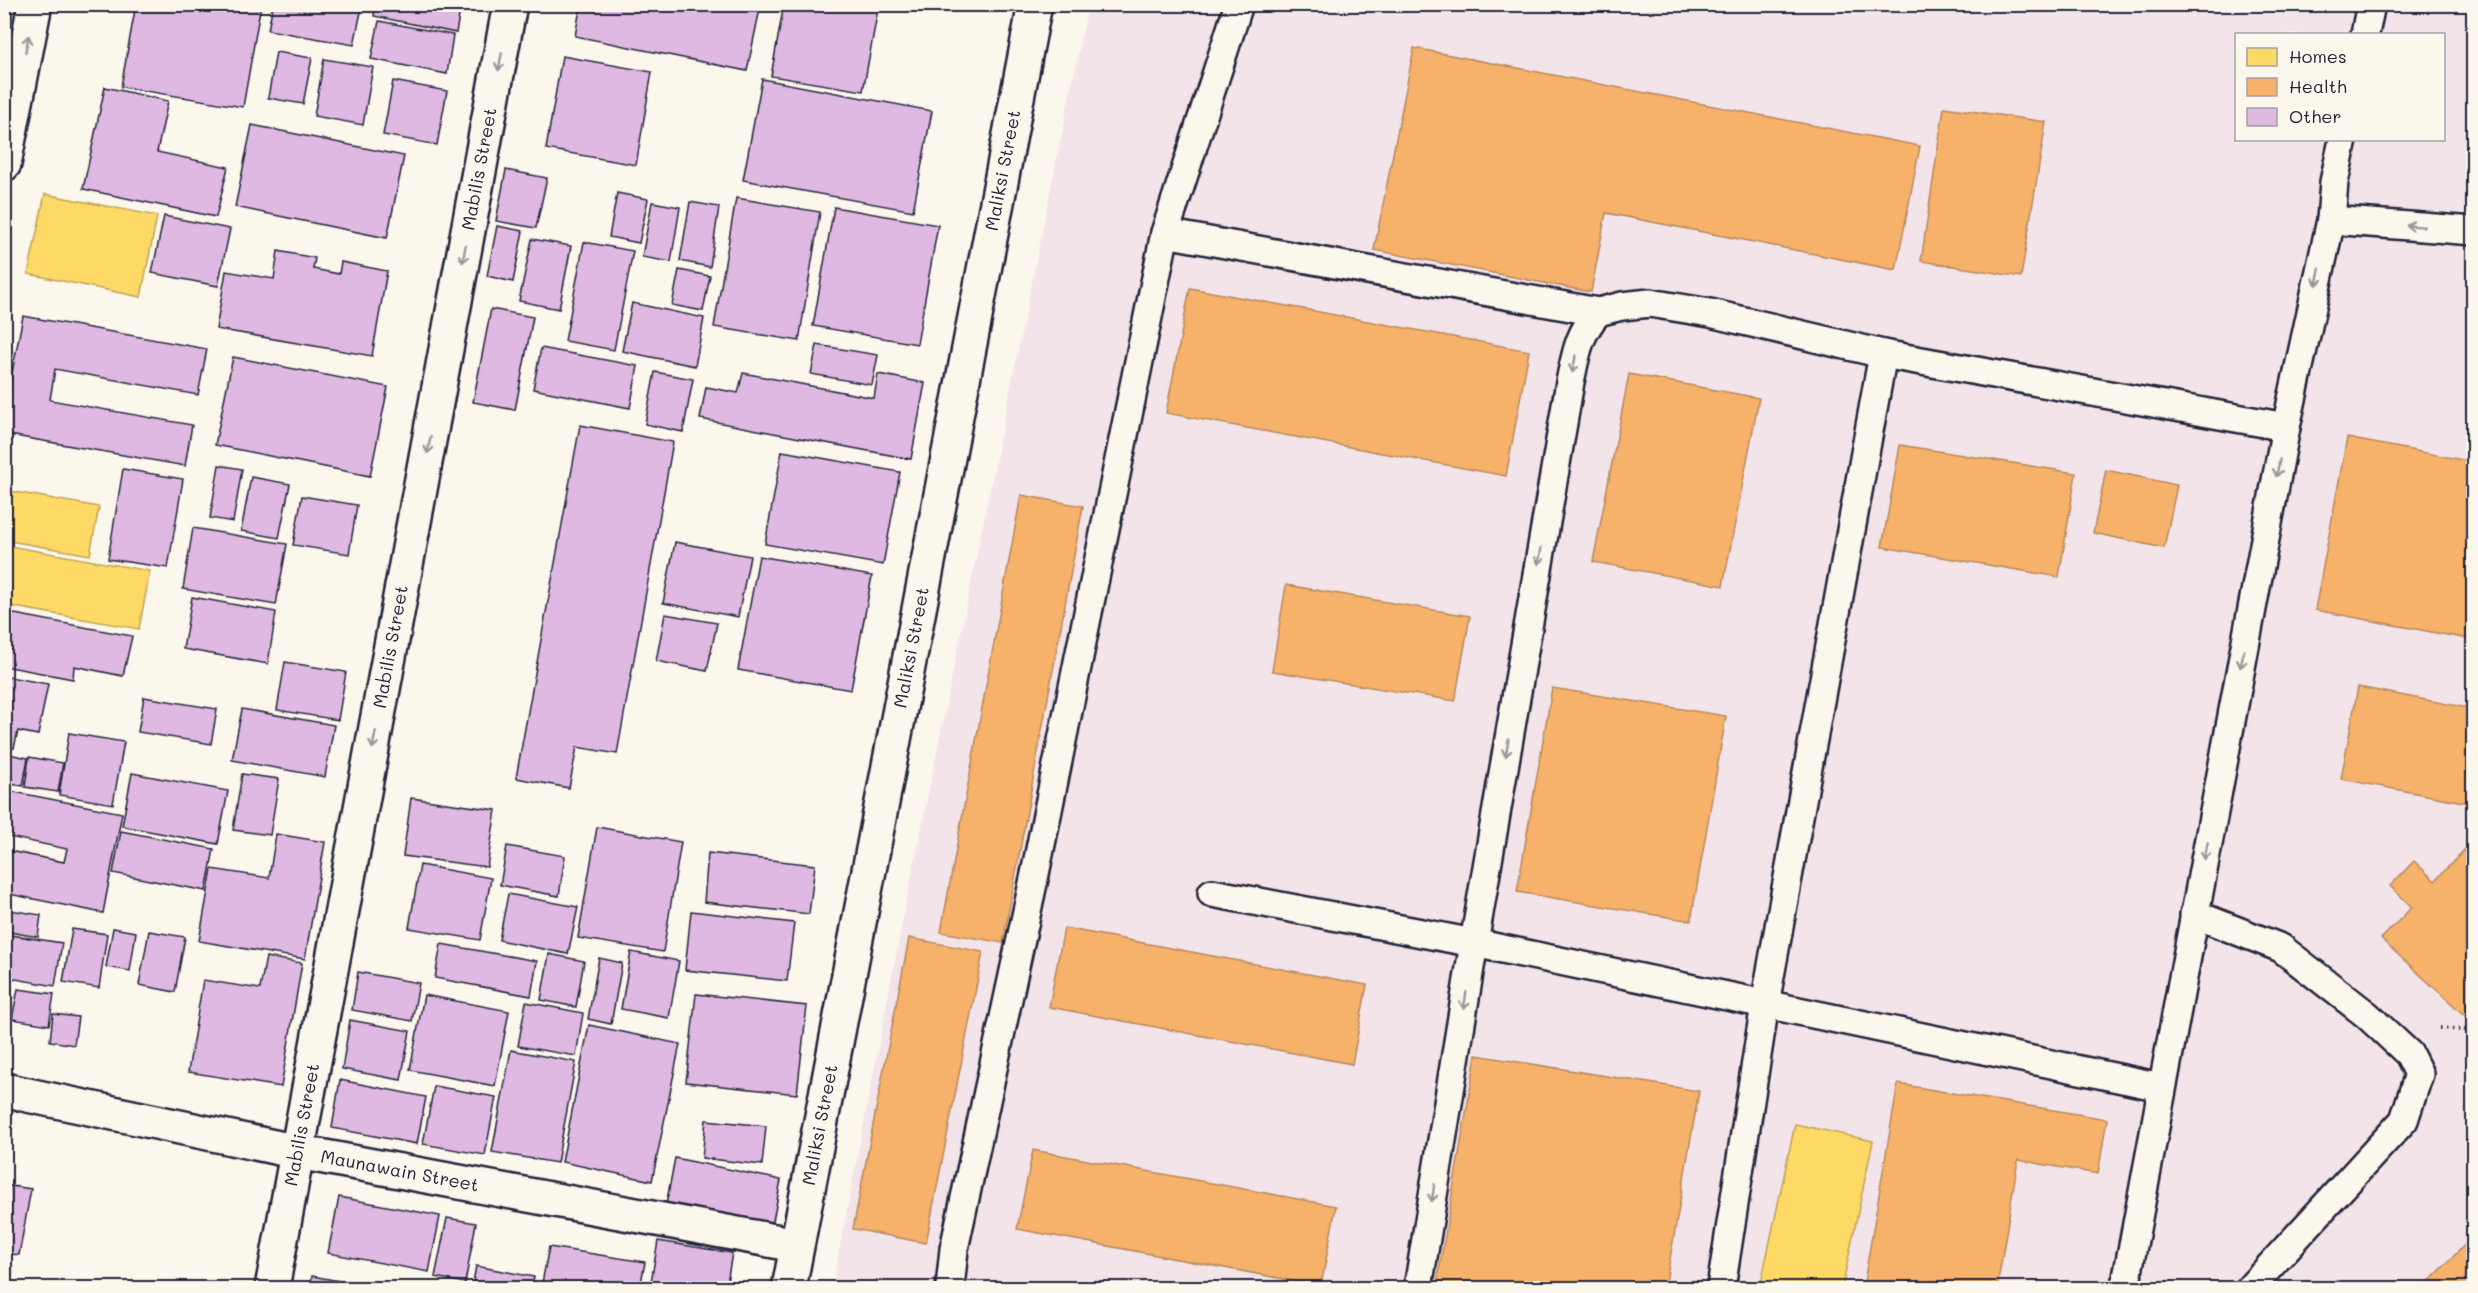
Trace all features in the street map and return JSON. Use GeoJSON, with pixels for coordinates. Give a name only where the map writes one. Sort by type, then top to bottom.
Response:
{"type":"FeatureCollection","features":[{"type":"Feature","properties":{"kind":"street"},"geometry":{"type":"LineString","coordinates":[[4,164],[35,4]]}},
{"type":"Feature","properties":{"kind":"street","name":"Mabilis Street"},"geometry":{"type":"LineString","coordinates":[[272,1288],[510,4]]}},
{"type":"Feature","properties":{"kind":"street","name":"Maliksi Street"},"geometry":{"type":"LineString","coordinates":[[789,1288],[1035,4]]}},
{"type":"Feature","properties":{"kind":"street","name":"Maunawain Street"},"geometry":{"type":"LineString","coordinates":[[4,1090],[298,1152],[796,1245]]}},
{"type":"Feature","properties":{"kind":"lane"},"geometry":{"type":"LineString","coordinates":[[950,1288],[954,1249],[1035,874],[1165,233],[1239,4]]}},
{"type":"Feature","properties":{"kind":"lane"},"geometry":{"type":"LineString","coordinates":[[2365,33],[2371,4]]}},
{"type":"Feature","properties":{"kind":"lane"},"geometry":{"type":"LineString","coordinates":[[2125,1288],[2286,427],[2331,220],[2334,182],[2343,141]]}},
{"type":"Feature","properties":{"kind":"lane"},"geometry":{"type":"LineString","coordinates":[[2331,220],[2474,231]]}},
{"type":"Feature","properties":{"kind":"lane"},"geometry":{"type":"LineString","coordinates":[[1165,233],[1598,312],[1622,306],[1650,303],[1710,314],[1883,354],[2286,427]]}},
{"type":"Feature","properties":{"kind":"lane"},"geometry":{"type":"LineString","coordinates":[[1418,1288],[1474,943],[1577,347],[1586,326],[1598,312]]}},
{"type":"Feature","properties":{"kind":"lane"},"geometry":{"type":"LineString","coordinates":[[1721,1288],[1765,1004],[1883,354]]}},
{"type":"Feature","properties":{"kind":"lane"},"geometry":{"type":"LineString","coordinates":[[1212,893],[1474,943],[2161,1087]]}},
{"type":"Feature","properties":{"kind":"lane"},"geometry":{"type":"LineString","coordinates":[[2194,914],[2281,948],[2367,1015],[2409,1054],[2419,1074],[2404,1120],[2250,1288]]}},
{"type":"Feature","properties":{"kind":"shaded area"},"geometry":{"type":"Polygon","coordinates":[[[1088,5],[2473,5],[2473,1288],[832,1288],[903,919],[1088,5]]]}},
{"type":"Feature","properties":{"kind":"building: Homes"},"geometry":{"type":"Polygon","coordinates":[[[45,194],[157,216],[141,297],[28,274],[45,194]]]}},
{"type":"Feature","properties":{"kind":"building: Homes"},"geometry":{"type":"Polygon","coordinates":[[[4,490],[99,507],[90,555],[4,540],[4,490]]]}},
{"type":"Feature","properties":{"kind":"building: Homes"},"geometry":{"type":"Polygon","coordinates":[[[4,545],[150,571],[139,629],[4,605],[4,545]]]}},
{"type":"Feature","properties":{"kind":"building: Homes"},"geometry":{"type":"Polygon","coordinates":[[[1795,1124],[1873,1141],[1842,1288],[1760,1288],[1795,1124]]]}},
{"type":"Feature","properties":{"kind":"building: Health"},"geometry":{"type":"Polygon","coordinates":[[[1414,48],[1920,146],[1896,270],[1606,213],[1591,292],[1374,250],[1414,48]]]}},
{"type":"Feature","properties":{"kind":"building: Health"},"geometry":{"type":"Polygon","coordinates":[[[1944,107],[2046,122],[2021,277],[1921,261],[1944,107]]]}},
{"type":"Feature","properties":{"kind":"building: Health"},"geometry":{"type":"Polygon","coordinates":[[[1190,288],[1529,351],[1506,476],[1166,413],[1190,288]]]}},
{"type":"Feature","properties":{"kind":"building: Health"},"geometry":{"type":"Polygon","coordinates":[[[1629,374],[1759,398],[1723,586],[1593,562],[1629,374]]]}},
{"type":"Feature","properties":{"kind":"building: Health"},"geometry":{"type":"Polygon","coordinates":[[[2347,438],[2474,462],[2474,640],[2315,610],[2347,438]]]}},
{"type":"Feature","properties":{"kind":"building: Health"},"geometry":{"type":"Polygon","coordinates":[[[1900,445],[2076,473],[2059,577],[1882,547],[1900,445]]]}},
{"type":"Feature","properties":{"kind":"building: Health"},"geometry":{"type":"Polygon","coordinates":[[[2106,470],[2177,485],[2164,548],[2093,533],[2106,470]]]}},
{"type":"Feature","properties":{"kind":"building: Health"},"geometry":{"type":"Polygon","coordinates":[[[1021,495],[1083,506],[1003,943],[941,932],[1021,495]]]}},
{"type":"Feature","properties":{"kind":"building: Health"},"geometry":{"type":"Polygon","coordinates":[[[1286,585],[1470,616],[1455,701],[1272,671],[1286,585]]]}},
{"type":"Feature","properties":{"kind":"building: Health"},"geometry":{"type":"Polygon","coordinates":[[[2358,687],[2474,709],[2474,804],[2341,779],[2358,687]]]}},
{"type":"Feature","properties":{"kind":"building: Health"},"geometry":{"type":"Polygon","coordinates":[[[1552,688],[1726,716],[1691,921],[1517,892],[1552,688]]]}},
{"type":"Feature","properties":{"kind":"building: Health"},"geometry":{"type":"Polygon","coordinates":[[[2464,850],[2474,859],[2474,1024],[2381,939],[2412,907],[2390,886],[2414,861],[2435,881],[2464,850]]]}},
{"type":"Feature","properties":{"kind":"building: Health"},"geometry":{"type":"Polygon","coordinates":[[[1064,928],[1367,985],[1352,1064],[1049,1007],[1064,928]]]}},
{"type":"Feature","properties":{"kind":"building: Health"},"geometry":{"type":"Polygon","coordinates":[[[909,938],[983,952],[926,1243],[853,1229],[909,938]]]}},
{"type":"Feature","properties":{"kind":"building: Health"},"geometry":{"type":"Polygon","coordinates":[[[1476,1055],[1699,1091],[1665,1288],[1436,1288],[1476,1055]]]}},
{"type":"Feature","properties":{"kind":"building: Health"},"geometry":{"type":"Polygon","coordinates":[[[1898,1084],[2107,1119],[2098,1174],[2018,1160],[1997,1288],[1863,1288],[1898,1084]]]}},
{"type":"Feature","properties":{"kind":"building: Health"},"geometry":{"type":"Polygon","coordinates":[[[1033,1150],[1336,1206],[1321,1286],[1017,1229],[1033,1150]]]}},
{"type":"Feature","properties":{"kind":"building: Health"},"geometry":{"type":"Polygon","coordinates":[[[2474,1235],[2474,1288],[2423,1288],[2474,1235]]]}},
{"type":"Feature","properties":{"kind":"building: Other"},"geometry":{"type":"Polygon","coordinates":[[[136,4],[261,4],[243,107],[121,87],[136,4]]]}},
{"type":"Feature","properties":{"kind":"building: Other"},"geometry":{"type":"Polygon","coordinates":[[[273,4],[349,4],[362,7],[354,45],[268,30],[273,4]]]}},
{"type":"Feature","properties":{"kind":"building: Other"},"geometry":{"type":"Polygon","coordinates":[[[375,4],[461,4],[456,33],[374,16],[375,4]]]}},
{"type":"Feature","properties":{"kind":"building: Other"},"geometry":{"type":"Polygon","coordinates":[[[581,4],[761,4],[747,71],[575,36],[581,4]]]}},
{"type":"Feature","properties":{"kind":"building: Other"},"geometry":{"type":"Polygon","coordinates":[[[784,4],[879,4],[863,91],[771,76],[784,4]]]}},
{"type":"Feature","properties":{"kind":"building: Other"},"geometry":{"type":"Polygon","coordinates":[[[379,21],[453,35],[447,74],[371,59],[379,21]]]}},
{"type":"Feature","properties":{"kind":"building: Other"},"geometry":{"type":"Polygon","coordinates":[[[276,52],[312,58],[303,104],[268,98],[276,52]]]}},
{"type":"Feature","properties":{"kind":"building: Other"},"geometry":{"type":"Polygon","coordinates":[[[562,56],[652,72],[636,165],[546,149],[562,56]]]}},
{"type":"Feature","properties":{"kind":"building: Other"},"geometry":{"type":"Polygon","coordinates":[[[324,59],[373,67],[363,125],[314,116],[324,59]]]}},
{"type":"Feature","properties":{"kind":"building: Other"},"geometry":{"type":"Polygon","coordinates":[[[762,79],[932,111],[913,211],[743,180],[762,79]]]}},
{"type":"Feature","properties":{"kind":"building: Other"},"geometry":{"type":"Polygon","coordinates":[[[393,81],[447,91],[437,145],[383,135],[393,81]]]}},
{"type":"Feature","properties":{"kind":"building: Other"},"geometry":{"type":"Polygon","coordinates":[[[105,87],[168,101],[157,152],[228,167],[216,217],[83,189],[105,87]]]}},
{"type":"Feature","properties":{"kind":"building: Other"},"geometry":{"type":"Polygon","coordinates":[[[252,125],[404,156],[387,238],[235,207],[252,125]]]}},
{"type":"Feature","properties":{"kind":"building: Other"},"geometry":{"type":"Polygon","coordinates":[[[506,170],[547,178],[536,228],[496,221],[506,170]]]}},
{"type":"Feature","properties":{"kind":"building: Other"},"geometry":{"type":"Polygon","coordinates":[[[617,193],[648,199],[639,243],[609,237],[617,193]]]}},
{"type":"Feature","properties":{"kind":"building: Other"},"geometry":{"type":"Polygon","coordinates":[[[736,198],[820,212],[799,341],[714,327],[736,198]]]}},
{"type":"Feature","properties":{"kind":"building: Other"},"geometry":{"type":"Polygon","coordinates":[[[652,202],[680,207],[671,262],[642,257],[652,202]]]}},
{"type":"Feature","properties":{"kind":"building: Other"},"geometry":{"type":"Polygon","coordinates":[[[690,202],[719,207],[710,267],[680,261],[690,202]]]}},
{"type":"Feature","properties":{"kind":"building: Other"},"geometry":{"type":"Polygon","coordinates":[[[834,207],[938,225],[917,344],[813,326],[834,207]]]}},
{"type":"Feature","properties":{"kind":"building: Other"},"geometry":{"type":"Polygon","coordinates":[[[164,216],[230,229],[218,286],[152,273],[164,216]]]}},
{"type":"Feature","properties":{"kind":"building: Other"},"geometry":{"type":"Polygon","coordinates":[[[497,226],[523,231],[513,282],[487,276],[497,226]]]}},
{"type":"Feature","properties":{"kind":"building: Other"},"geometry":{"type":"Polygon","coordinates":[[[532,239],[571,246],[559,309],[519,301],[532,239]]]}},
{"type":"Feature","properties":{"kind":"building: Other"},"geometry":{"type":"Polygon","coordinates":[[[584,242],[633,251],[614,350],[565,341],[584,242]]]}},
{"type":"Feature","properties":{"kind":"building: Other"},"geometry":{"type":"Polygon","coordinates":[[[278,251],[315,258],[313,269],[339,274],[341,262],[387,271],[372,356],[216,329],[226,271],[274,279],[278,251]]]}},
{"type":"Feature","properties":{"kind":"building: Other"},"geometry":{"type":"Polygon","coordinates":[[[679,270],[710,276],[703,311],[672,305],[679,270]]]}},
{"type":"Feature","properties":{"kind":"building: Other"},"geometry":{"type":"Polygon","coordinates":[[[632,303],[704,318],[695,366],[622,351],[632,303]]]}},
{"type":"Feature","properties":{"kind":"building: Other"},"geometry":{"type":"Polygon","coordinates":[[[491,309],[533,317],[515,410],[473,402],[491,309]]]}},
{"type":"Feature","properties":{"kind":"building: Other"},"geometry":{"type":"Polygon","coordinates":[[[23,316],[207,349],[198,395],[55,369],[50,400],[192,425],[185,466],[4,434],[4,414],[23,316]]]}},
{"type":"Feature","properties":{"kind":"building: Other"},"geometry":{"type":"Polygon","coordinates":[[[817,345],[878,355],[872,385],[811,374],[817,345]]]}},
{"type":"Feature","properties":{"kind":"building: Other"},"geometry":{"type":"Polygon","coordinates":[[[541,348],[638,366],[630,408],[533,389],[541,348]]]}},
{"type":"Feature","properties":{"kind":"building: Other"},"geometry":{"type":"Polygon","coordinates":[[[233,357],[388,387],[370,476],[215,445],[233,357]]]}},
{"type":"Feature","properties":{"kind":"building: Other"},"geometry":{"type":"Polygon","coordinates":[[[655,372],[693,379],[683,432],[645,424],[655,372]]]}},
{"type":"Feature","properties":{"kind":"building: Other"},"geometry":{"type":"Polygon","coordinates":[[[743,373],[874,398],[878,374],[925,383],[911,459],[700,419],[706,387],[738,393],[743,373]]]}},
{"type":"Feature","properties":{"kind":"building: Other"},"geometry":{"type":"Polygon","coordinates":[[[580,425],[673,442],[617,754],[577,747],[569,788],[516,778],[580,425]]]}},
{"type":"Feature","properties":{"kind":"building: Other"},"geometry":{"type":"Polygon","coordinates":[[[782,451],[900,472],[883,565],[765,544],[782,451]]]}},
{"type":"Feature","properties":{"kind":"building: Other"},"geometry":{"type":"Polygon","coordinates":[[[219,465],[242,469],[233,522],[210,518],[219,465]]]}},
{"type":"Feature","properties":{"kind":"building: Other"},"geometry":{"type":"Polygon","coordinates":[[[123,469],[183,479],[168,568],[108,559],[123,469]]]}},
{"type":"Feature","properties":{"kind":"building: Other"},"geometry":{"type":"Polygon","coordinates":[[[251,477],[290,484],[279,538],[241,531],[251,477]]]}},
{"type":"Feature","properties":{"kind":"building: Other"},"geometry":{"type":"Polygon","coordinates":[[[302,496],[357,505],[349,554],[293,545],[302,496]]]}},
{"type":"Feature","properties":{"kind":"building: Other"},"geometry":{"type":"Polygon","coordinates":[[[193,528],[287,544],[276,605],[183,589],[193,528]]]}},
{"type":"Feature","properties":{"kind":"building: Other"},"geometry":{"type":"Polygon","coordinates":[[[675,542],[750,556],[738,617],[663,603],[675,542]]]}},
{"type":"Feature","properties":{"kind":"building: Other"},"geometry":{"type":"Polygon","coordinates":[[[759,556],[872,576],[851,690],[738,670],[759,556]]]}},
{"type":"Feature","properties":{"kind":"building: Other"},"geometry":{"type":"Polygon","coordinates":[[[192,597],[276,612],[268,664],[183,649],[192,597]]]}},
{"type":"Feature","properties":{"kind":"building: Other"},"geometry":{"type":"Polygon","coordinates":[[[4,612],[132,636],[123,676],[74,666],[73,679],[4,666],[4,612]]]}},
{"type":"Feature","properties":{"kind":"building: Other"},"geometry":{"type":"Polygon","coordinates":[[[665,614],[717,623],[707,671],[656,661],[665,614]]]}},
{"type":"Feature","properties":{"kind":"building: Other"},"geometry":{"type":"Polygon","coordinates":[[[285,662],[346,672],[338,720],[277,710],[285,662]]]}},
{"type":"Feature","properties":{"kind":"building: Other"},"geometry":{"type":"Polygon","coordinates":[[[4,676],[48,684],[38,735],[18,731],[14,748],[4,746],[4,676]]]}},
{"type":"Feature","properties":{"kind":"building: Other"},"geometry":{"type":"Polygon","coordinates":[[[144,697],[217,709],[211,744],[138,732],[144,697]]]}},
{"type":"Feature","properties":{"kind":"building: Other"},"geometry":{"type":"Polygon","coordinates":[[[242,709],[334,725],[325,777],[232,760],[242,709]]]}},
{"type":"Feature","properties":{"kind":"building: Other"},"geometry":{"type":"Polygon","coordinates":[[[69,733],[124,742],[113,804],[59,795],[69,733]]]}},
{"type":"Feature","properties":{"kind":"building: Other"},"geometry":{"type":"Polygon","coordinates":[[[4,753],[28,758],[23,786],[4,783],[4,753]]]}},
{"type":"Feature","properties":{"kind":"building: Other"},"geometry":{"type":"Polygon","coordinates":[[[29,757],[63,763],[58,792],[25,787],[29,757]]]}},
{"type":"Feature","properties":{"kind":"building: Other"},"geometry":{"type":"Polygon","coordinates":[[[132,773],[228,791],[218,844],[122,826],[132,773]]]}},
{"type":"Feature","properties":{"kind":"building: Other"},"geometry":{"type":"Polygon","coordinates":[[[242,774],[279,779],[270,835],[233,830],[242,774]]]}},
{"type":"Feature","properties":{"kind":"building: Other"},"geometry":{"type":"Polygon","coordinates":[[[4,790],[122,813],[103,913],[4,893],[4,850],[64,862],[67,849],[4,836],[4,790]]]}},
{"type":"Feature","properties":{"kind":"building: Other"},"geometry":{"type":"Polygon","coordinates":[[[411,798],[496,810],[487,867],[403,856],[411,798]]]}},
{"type":"Feature","properties":{"kind":"building: Other"},"geometry":{"type":"Polygon","coordinates":[[[597,827],[681,842],[663,952],[578,938],[597,827]]]}},
{"type":"Feature","properties":{"kind":"building: Other"},"geometry":{"type":"Polygon","coordinates":[[[121,831],[214,849],[206,891],[113,873],[121,831]]]}},
{"type":"Feature","properties":{"kind":"building: Other"},"geometry":{"type":"Polygon","coordinates":[[[276,834],[325,842],[305,959],[199,941],[212,869],[269,878],[276,834]]]}},
{"type":"Feature","properties":{"kind":"building: Other"},"geometry":{"type":"Polygon","coordinates":[[[507,846],[565,856],[559,896],[500,885],[507,846]]]}},
{"type":"Feature","properties":{"kind":"building: Other"},"geometry":{"type":"Polygon","coordinates":[[[708,853],[815,865],[809,914],[704,902],[708,853]]]}},
{"type":"Feature","properties":{"kind":"building: Other"},"geometry":{"type":"Polygon","coordinates":[[[420,865],[491,878],[480,940],[409,928],[420,865]]]}},
{"type":"Feature","properties":{"kind":"building: Other"},"geometry":{"type":"Polygon","coordinates":[[[508,894],[578,907],[568,954],[499,940],[508,894]]]}},
{"type":"Feature","properties":{"kind":"building: Other"},"geometry":{"type":"Polygon","coordinates":[[[4,909],[41,915],[38,937],[4,931],[4,909]]]}},
{"type":"Feature","properties":{"kind":"building: Other"},"geometry":{"type":"Polygon","coordinates":[[[691,911],[794,923],[787,981],[685,970],[691,911]]]}},
{"type":"Feature","properties":{"kind":"building: Other"},"geometry":{"type":"Polygon","coordinates":[[[113,928],[136,932],[130,971],[106,967],[113,928]]]}},
{"type":"Feature","properties":{"kind":"building: Other"},"geometry":{"type":"Polygon","coordinates":[[[72,929],[107,934],[99,988],[63,982],[72,929]]]}},
{"type":"Feature","properties":{"kind":"building: Other"},"geometry":{"type":"Polygon","coordinates":[[[149,931],[185,937],[175,992],[139,985],[149,931]]]}},
{"type":"Feature","properties":{"kind":"building: Other"},"geometry":{"type":"Polygon","coordinates":[[[10,935],[62,943],[55,986],[4,977],[10,935]]]}},
{"type":"Feature","properties":{"kind":"building: Other"},"geometry":{"type":"Polygon","coordinates":[[[441,944],[537,961],[531,996],[435,978],[441,944]]]}},
{"type":"Feature","properties":{"kind":"building: Other"},"geometry":{"type":"Polygon","coordinates":[[[631,952],[679,961],[669,1018],[621,1009],[631,952]]]}},
{"type":"Feature","properties":{"kind":"building: Other"},"geometry":{"type":"Polygon","coordinates":[[[549,954],[584,961],[576,1007],[541,1000],[549,954]]]}},
{"type":"Feature","properties":{"kind":"building: Other"},"geometry":{"type":"Polygon","coordinates":[[[266,957],[302,963],[281,1087],[188,1072],[203,980],[260,989],[266,957]]]}},
{"type":"Feature","properties":{"kind":"building: Other"},"geometry":{"type":"Polygon","coordinates":[[[599,958],[622,963],[611,1024],[588,1019],[599,958]]]}},
{"type":"Feature","properties":{"kind":"building: Other"},"geometry":{"type":"Polygon","coordinates":[[[358,972],[419,983],[412,1021],[352,1010],[358,972]]]}},
{"type":"Feature","properties":{"kind":"building: Other"},"geometry":{"type":"Polygon","coordinates":[[[18,989],[54,994],[49,1025],[12,1019],[18,989]]]}},
{"type":"Feature","properties":{"kind":"building: Other"},"geometry":{"type":"Polygon","coordinates":[[[696,994],[807,1006],[797,1094],[686,1082],[696,994]]]}},
{"type":"Feature","properties":{"kind":"building: Other"},"geometry":{"type":"Polygon","coordinates":[[[424,995],[509,1011],[495,1086],[410,1070],[424,995]]]}},
{"type":"Feature","properties":{"kind":"building: Other"},"geometry":{"type":"Polygon","coordinates":[[[526,1002],[583,1013],[576,1056],[518,1046],[526,1002]]]}},
{"type":"Feature","properties":{"kind":"building: Other"},"geometry":{"type":"Polygon","coordinates":[[[53,1014],[78,1017],[74,1045],[50,1041],[53,1014]]]}},
{"type":"Feature","properties":{"kind":"building: Other"},"geometry":{"type":"Polygon","coordinates":[[[350,1020],[410,1031],[401,1080],[342,1069],[350,1020]]]}},
{"type":"Feature","properties":{"kind":"building: Other"},"geometry":{"type":"Polygon","coordinates":[[[589,1025],[680,1044],[652,1181],[562,1162],[589,1025]]]}},
{"type":"Feature","properties":{"kind":"building: Other"},"geometry":{"type":"Polygon","coordinates":[[[511,1050],[576,1062],[557,1163],[492,1152],[511,1050]]]}},
{"type":"Feature","properties":{"kind":"building: Other"},"geometry":{"type":"Polygon","coordinates":[[[340,1080],[426,1097],[417,1144],[332,1128],[340,1080]]]}},
{"type":"Feature","properties":{"kind":"building: Other"},"geometry":{"type":"Polygon","coordinates":[[[434,1086],[496,1097],[485,1155],[423,1144],[434,1086]]]}},
{"type":"Feature","properties":{"kind":"building: Other"},"geometry":{"type":"Polygon","coordinates":[[[706,1120],[766,1126],[762,1165],[702,1158],[706,1120]]]}},
{"type":"Feature","properties":{"kind":"building: Other"},"geometry":{"type":"Polygon","coordinates":[[[675,1158],[781,1180],[772,1226],[666,1205],[675,1158]]]}},
{"type":"Feature","properties":{"kind":"building: Other"},"geometry":{"type":"Polygon","coordinates":[[[4,1185],[31,1189],[19,1255],[4,1253],[4,1185]]]}},
{"type":"Feature","properties":{"kind":"building: Other"},"geometry":{"type":"Polygon","coordinates":[[[339,1197],[440,1216],[429,1272],[328,1253],[339,1197]]]}},
{"type":"Feature","properties":{"kind":"building: Other"},"geometry":{"type":"Polygon","coordinates":[[[447,1218],[476,1223],[465,1283],[435,1277],[447,1218]]]}},
{"type":"Feature","properties":{"kind":"building: Other"},"geometry":{"type":"Polygon","coordinates":[[[658,1241],[732,1253],[726,1288],[650,1288],[658,1241]]]}},
{"type":"Feature","properties":{"kind":"building: Other"},"geometry":{"type":"Polygon","coordinates":[[[549,1247],[645,1262],[640,1288],[541,1288],[549,1247]]]}},
{"type":"Feature","properties":{"kind":"building: Other"},"geometry":{"type":"Polygon","coordinates":[[[476,1266],[534,1277],[531,1288],[472,1288],[476,1266]]]}},
{"type":"Feature","properties":{"kind":"building: Other"},"geometry":{"type":"Polygon","coordinates":[[[4,1269],[13,1270],[10,1288],[4,1288],[4,1269]]]}},
{"type":"Feature","properties":{"kind":"building: Other"},"geometry":{"type":"Polygon","coordinates":[[[312,1276],[378,1288],[310,1288],[312,1276]]]}}]}
